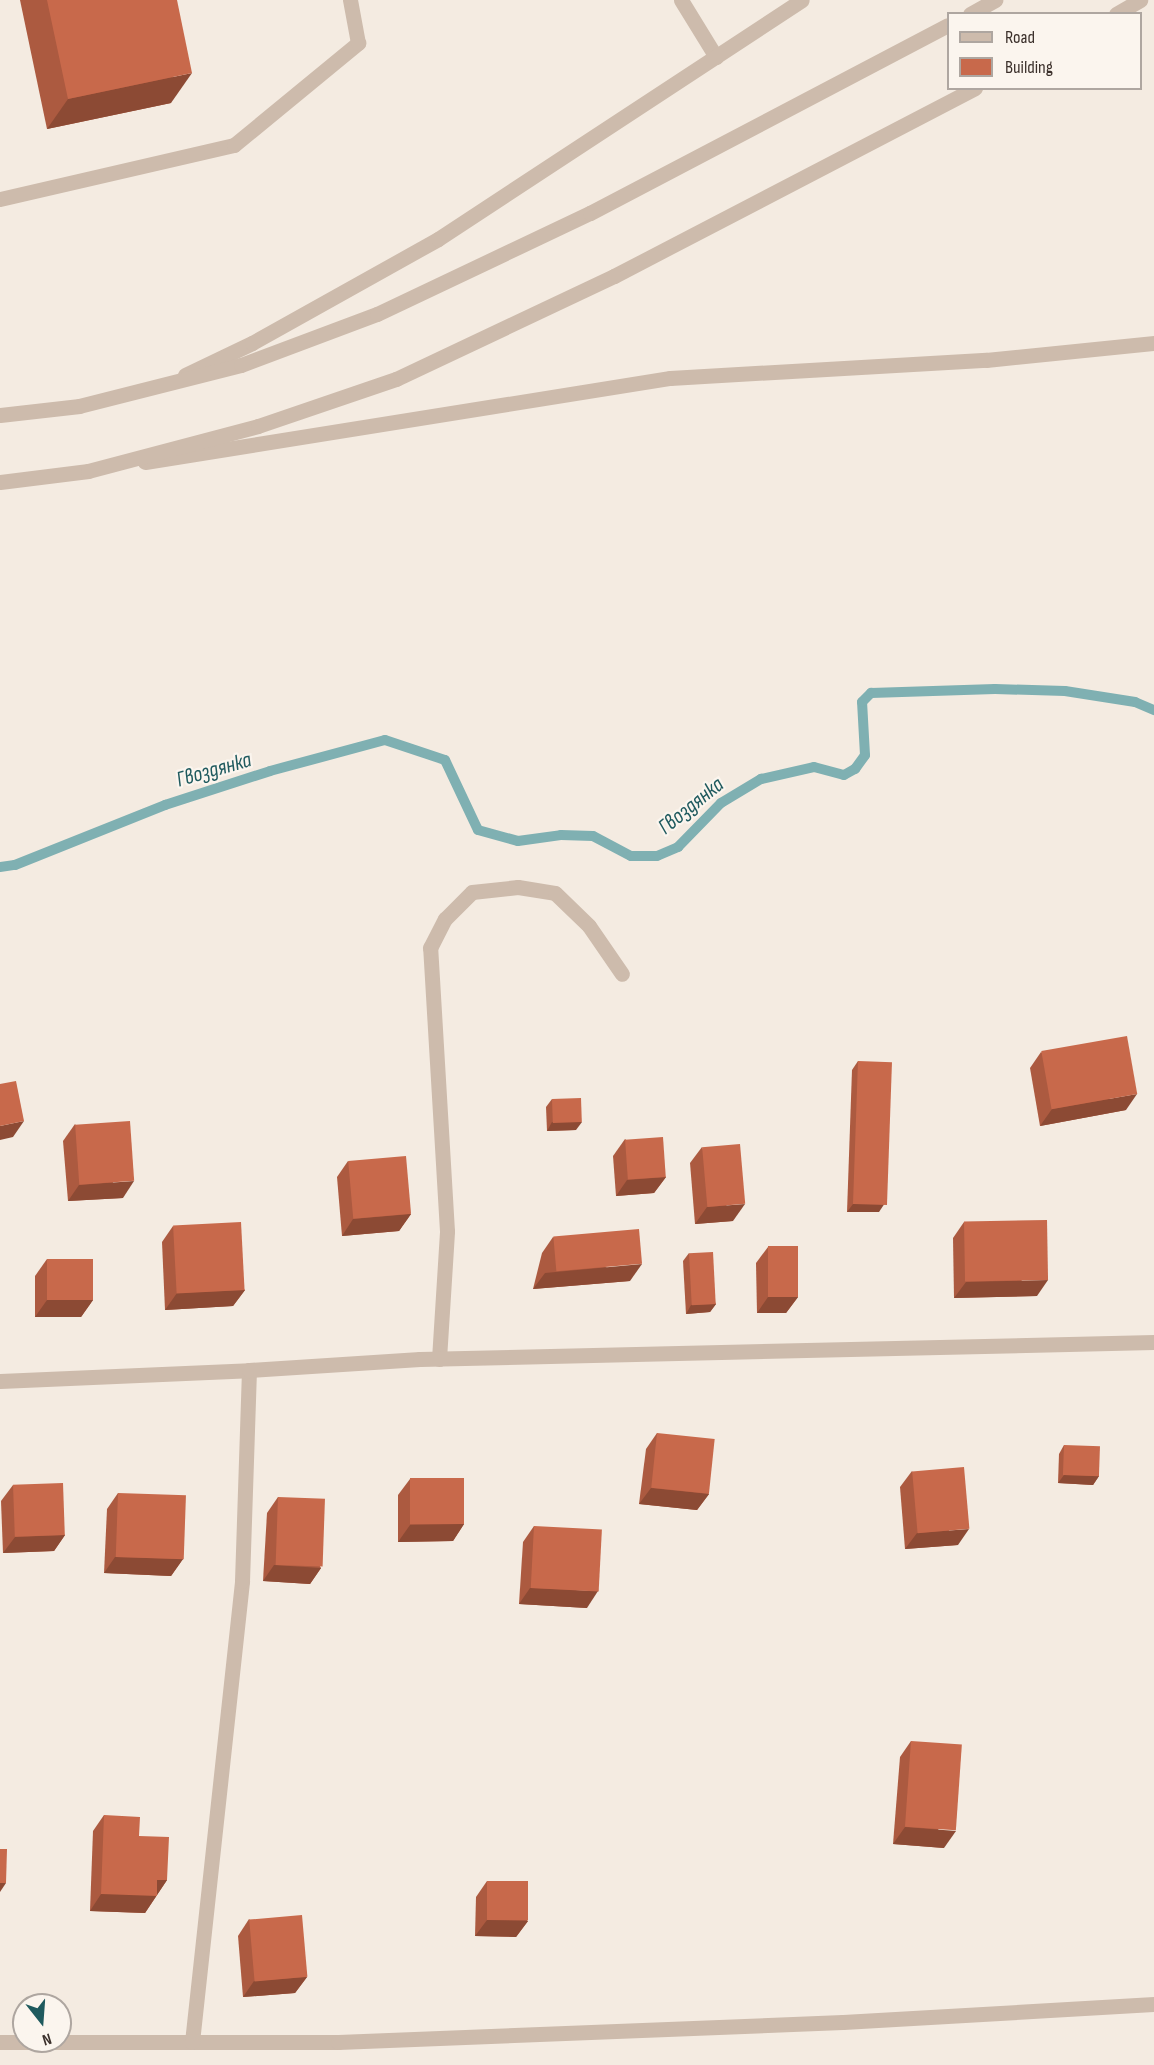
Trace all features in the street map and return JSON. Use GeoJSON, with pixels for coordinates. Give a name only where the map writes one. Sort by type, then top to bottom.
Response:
{"type":"FeatureCollection","features":[{"type":"Feature","properties":{"kind":"street"},"geometry":{"type":"LineString","coordinates":[[0,199],[234,145],[358,43],[350,0]]}},
{"type":"Feature","properties":{"kind":"street"},"geometry":{"type":"LineString","coordinates":[[681,0],[716,57]]}},
{"type":"Feature","properties":{"kind":"street"},"geometry":{"type":"LineString","coordinates":[[167,384],[273,332],[438,239],[802,0]]}},
{"type":"Feature","properties":{"kind":"street"},"geometry":{"type":"LineString","coordinates":[[974,12],[995,0]]}},
{"type":"Feature","properties":{"kind":"street"},"geometry":{"type":"LineString","coordinates":[[1119,12],[1140,0]]}},
{"type":"Feature","properties":{"kind":"street"},"geometry":{"type":"LineString","coordinates":[[0,415],[79,406],[241,365],[377,314],[590,213],[947,26]]}},
{"type":"Feature","properties":{"kind":"street"},"geometry":{"type":"LineString","coordinates":[[88,471],[258,426],[396,379],[614,276],[971,90]]}},
{"type":"Feature","properties":{"kind":"street"},"geometry":{"type":"LineString","coordinates":[[0,482],[88,471],[670,378],[986,360],[1154,343]]}},
{"type":"Feature","properties":{"kind":"street"},"geometry":{"type":"LineString","coordinates":[[439,1359],[447,1232],[430,948],[445,919],[472,892],[518,887],[555,893],[589,926],[622,974]]}},
{"type":"Feature","properties":{"kind":"street"},"geometry":{"type":"LineString","coordinates":[[0,1381],[439,1359],[1154,1342]]}},
{"type":"Feature","properties":{"kind":"street"},"geometry":{"type":"LineString","coordinates":[[192,2042],[242,1581],[249,1370]]}},
{"type":"Feature","properties":{"kind":"street"},"geometry":{"type":"LineString","coordinates":[[0,2042],[338,2043],[843,2022],[1154,2004]]}},
{"type":"Feature","properties":{"kind":"building"},"geometry":{"type":"Polygon","coordinates":[[[47,0],[177,0],[192,73],[68,99],[47,0]]]}},
{"type":"Feature","properties":{"kind":"building"},"geometry":{"type":"Polygon","coordinates":[[[1127,1036],[1137,1094],[1052,1109],[1041,1051],[1127,1036]]]}},
{"type":"Feature","properties":{"kind":"building"},"geometry":{"type":"Polygon","coordinates":[[[858,1061],[892,1062],[887,1205],[853,1204],[858,1061]]]}},
{"type":"Feature","properties":{"kind":"building"},"geometry":{"type":"Polygon","coordinates":[[[16,1081],[24,1121],[0,1126],[0,1084],[16,1081]]]}},
{"type":"Feature","properties":{"kind":"building"},"geometry":{"type":"Polygon","coordinates":[[[581,1098],[582,1122],[553,1123],[552,1099],[581,1098]]]}},
{"type":"Feature","properties":{"kind":"building"},"geometry":{"type":"Polygon","coordinates":[[[130,1121],[134,1181],[79,1185],[75,1125],[130,1121]]]}},
{"type":"Feature","properties":{"kind":"building"},"geometry":{"type":"Polygon","coordinates":[[[663,1137],[666,1177],[628,1180],[625,1140],[663,1137]]]}},
{"type":"Feature","properties":{"kind":"building"},"geometry":{"type":"Polygon","coordinates":[[[740,1144],[745,1204],[707,1207],[702,1147],[740,1144]]]}},
{"type":"Feature","properties":{"kind":"building"},"geometry":{"type":"Polygon","coordinates":[[[406,1156],[411,1214],[353,1219],[348,1161],[406,1156]]]}},
{"type":"Feature","properties":{"kind":"building"},"geometry":{"type":"Polygon","coordinates":[[[1047,1220],[1048,1280],[965,1281],[964,1221],[1047,1220]]]}},
{"type":"Feature","properties":{"kind":"building"},"geometry":{"type":"Polygon","coordinates":[[[241,1222],[245,1290],[177,1293],[173,1226],[241,1222]]]}},
{"type":"Feature","properties":{"kind":"building"},"geometry":{"type":"Polygon","coordinates":[[[639,1229],[642,1264],[556,1271],[553,1236],[639,1229]]]}},
{"type":"Feature","properties":{"kind":"building"},"geometry":{"type":"Polygon","coordinates":[[[768,1246],[798,1246],[798,1297],[768,1297],[768,1246]]]}},
{"type":"Feature","properties":{"kind":"building"},"geometry":{"type":"Polygon","coordinates":[[[713,1252],[716,1304],[692,1305],[689,1253],[713,1252]]]}},
{"type":"Feature","properties":{"kind":"building"},"geometry":{"type":"Polygon","coordinates":[[[47,1259],[93,1259],[93,1300],[47,1300],[47,1259]]]}},
{"type":"Feature","properties":{"kind":"building"},"geometry":{"type":"Polygon","coordinates":[[[657,1433],[715,1439],[709,1494],[651,1488],[657,1433]]]}},
{"type":"Feature","properties":{"kind":"building"},"geometry":{"type":"Polygon","coordinates":[[[1064,1445],[1100,1446],[1099,1476],[1063,1475],[1064,1445]]]}},
{"type":"Feature","properties":{"kind":"building"},"geometry":{"type":"Polygon","coordinates":[[[964,1467],[969,1529],[918,1533],[912,1472],[964,1467]]]}},
{"type":"Feature","properties":{"kind":"building"},"geometry":{"type":"Polygon","coordinates":[[[410,1478],[464,1478],[464,1524],[410,1524],[410,1478]]]}},
{"type":"Feature","properties":{"kind":"building"},"geometry":{"type":"Polygon","coordinates":[[[63,1483],[65,1535],[15,1537],[13,1485],[63,1483]]]}},
{"type":"Feature","properties":{"kind":"building"},"geometry":{"type":"Polygon","coordinates":[[[118,1493],[186,1495],[184,1559],[116,1557],[118,1493]]]}},
{"type":"Feature","properties":{"kind":"building"},"geometry":{"type":"Polygon","coordinates":[[[278,1497],[325,1499],[323,1567],[276,1565],[278,1497]]]}},
{"type":"Feature","properties":{"kind":"building"},"geometry":{"type":"Polygon","coordinates":[[[534,1526],[602,1530],[599,1591],[531,1588],[534,1526]]]}},
{"type":"Feature","properties":{"kind":"building"},"geometry":{"type":"Polygon","coordinates":[[[911,1741],[962,1745],[956,1830],[905,1827],[911,1741]]]}},
{"type":"Feature","properties":{"kind":"building"},"geometry":{"type":"Polygon","coordinates":[[[104,1815],[140,1817],[139,1836],[169,1837],[167,1880],[157,1880],[157,1896],[101,1894],[104,1815]]]}},
{"type":"Feature","properties":{"kind":"building"},"geometry":{"type":"Polygon","coordinates":[[[0,1849],[7,1849],[6,1883],[0,1883],[0,1849]]]}},
{"type":"Feature","properties":{"kind":"building"},"geometry":{"type":"Polygon","coordinates":[[[487,1881],[528,1881],[528,1920],[487,1920],[487,1881]]]}},
{"type":"Feature","properties":{"kind":"building"},"geometry":{"type":"Polygon","coordinates":[[[302,1915],[307,1977],[255,1981],[249,1920],[302,1915]]]}},
{"type":"Feature","properties":{"kind":"waterway","name":"Гвоздянка"},"geometry":{"type":"LineString","coordinates":[[0,867],[15,865],[165,805],[270,771],[385,740],[445,760],[478,830],[518,841],[561,835],[593,836],[631,856],[657,856],[678,847],[721,803],[761,779],[814,767],[844,775],[855,769],[865,755],[862,702],[871,693],[995,689],[1065,691],[1135,702],[1154,710]]}}]}
